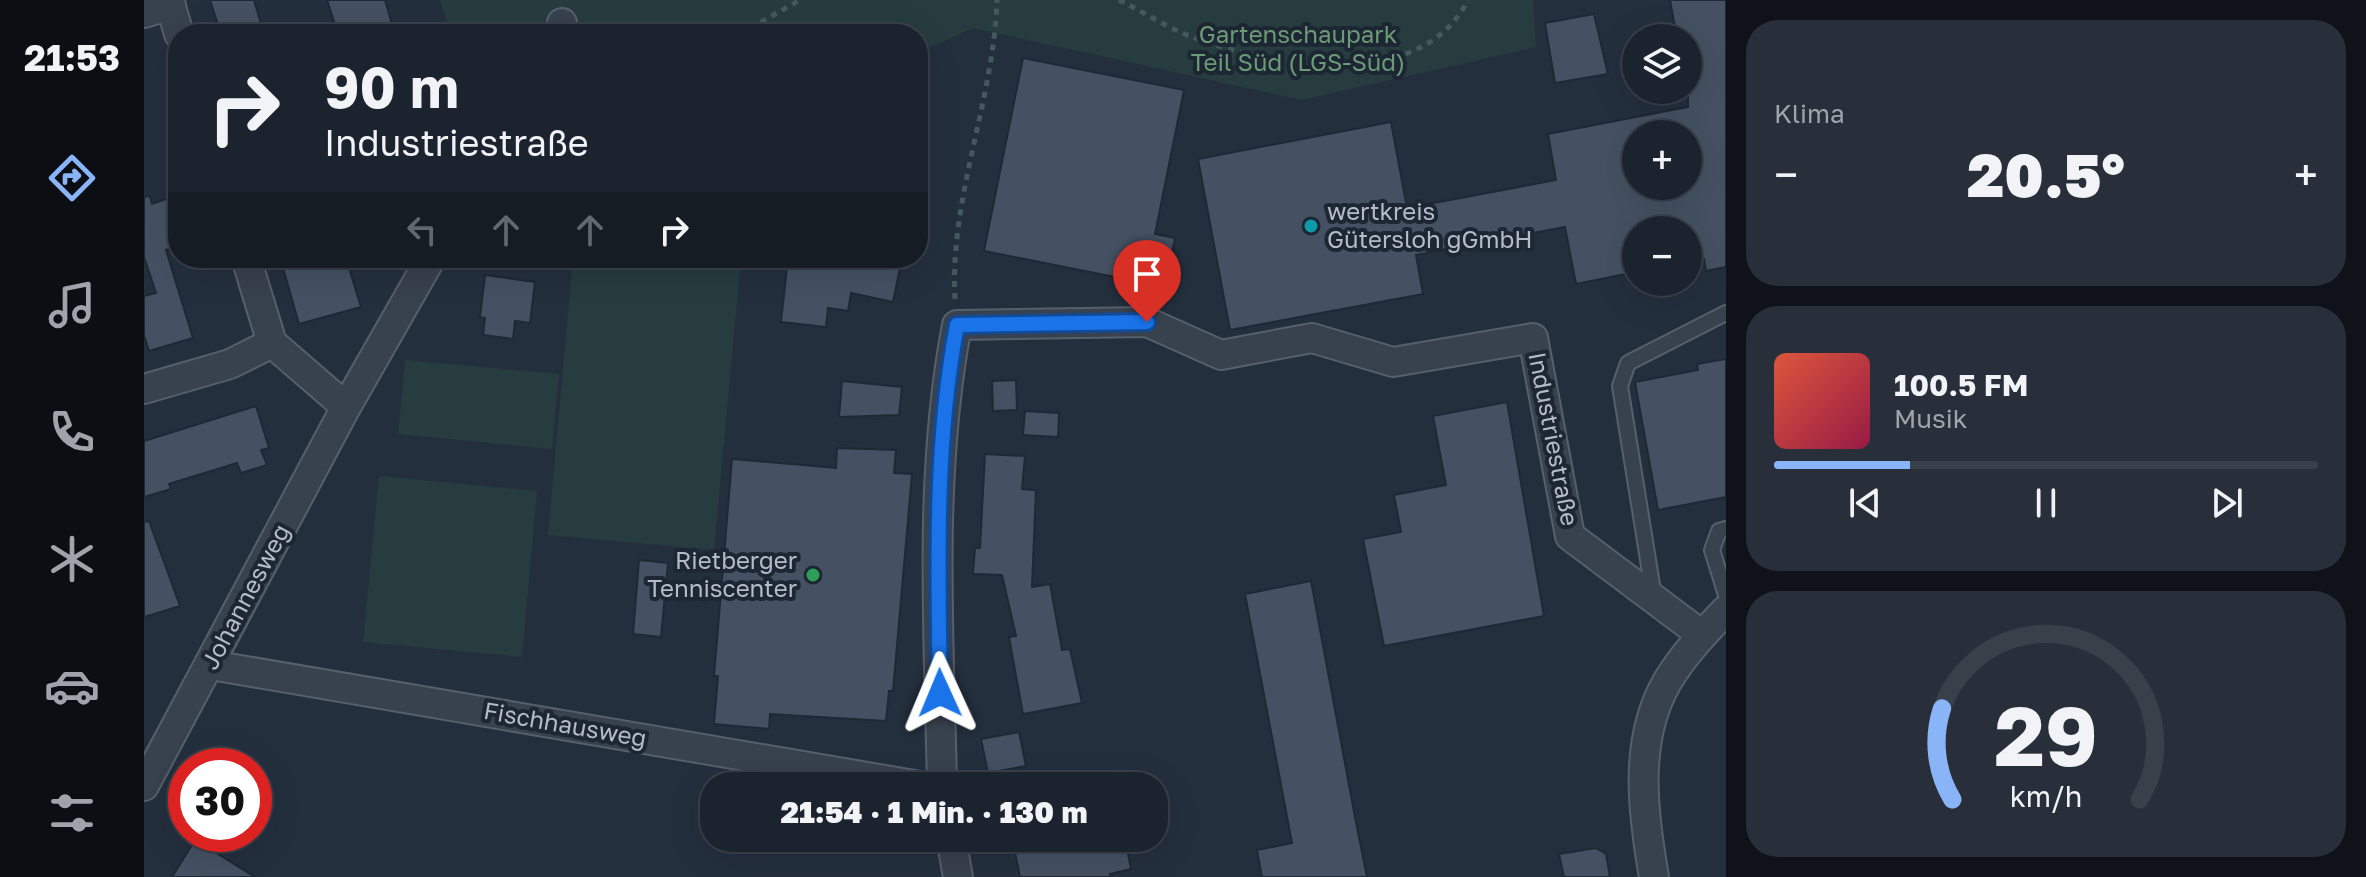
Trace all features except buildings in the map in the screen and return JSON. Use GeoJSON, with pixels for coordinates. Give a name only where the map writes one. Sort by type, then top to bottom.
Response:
{"type":"FeatureCollection","features":[{"type":"Feature","properties":{"kind":"street"},"geometry":{"type":"LineString","coordinates":[[161,6],[173,24]]}},
{"type":"Feature","properties":{"kind":"street"},"geometry":{"type":"LineString","coordinates":[[249,268],[272,343],[346,407]]}},
{"type":"Feature","properties":{"kind":"street","name":"Johannesweg"},"geometry":{"type":"LineString","coordinates":[[144,786],[346,407],[425,268]]}},
{"type":"Feature","properties":{"kind":"street","name":"Industriestraße"},"geometry":{"type":"LineString","coordinates":[[957,325],[1147,322],[1221,355],[1312,338],[1393,362],[1533,338],[1570,536],[1702,635]]}},
{"type":"Feature","properties":{"kind":"street"},"geometry":{"type":"LineString","coordinates":[[942,772],[938,568],[947,380],[957,325]]}},
{"type":"Feature","properties":{"kind":"street"},"geometry":{"type":"LineString","coordinates":[[144,389],[230,364],[272,343]]}},
{"type":"Feature","properties":{"kind":"street"},"geometry":{"type":"LineString","coordinates":[[1654,877],[1643,814],[1646,743],[1666,683],[1702,635],[1726,610]]}},
{"type":"Feature","properties":{"kind":"street","name":"Fischhausweg"},"geometry":{"type":"LineString","coordinates":[[211,665],[838,772]]}},
{"type":"Feature","properties":{"kind":"street"},"geometry":{"type":"LineString","coordinates":[[954,852],[958,877]]}},
{"type":"Feature","properties":{"kind":"lane"},"geometry":{"type":"LineString","coordinates":[[1654,597],[1620,386],[1628,363],[1726,313]]}},
{"type":"Feature","properties":{"kind":"lane"},"geometry":{"type":"LineString","coordinates":[[1726,529],[1719,531],[1712,550],[1726,595]]}},
{"type":"Feature","properties":{"kind":"path"},"geometry":{"type":"LineString","coordinates":[[758,24],[800,0]]}},
{"type":"Feature","properties":{"kind":"path"},"geometry":{"type":"LineString","coordinates":[[957,325],[953,260],[996,38],[997,0]]}},
{"type":"Feature","properties":{"kind":"path"},"geometry":{"type":"LineString","coordinates":[[1119,0],[1194,38],[1244,53],[1290,60],[1371,64],[1424,48],[1457,20],[1468,0]]}},
{"type":"Feature","properties":{"kind":"green space","name":"Gartenschaupark Teil Süd (LGS-Süd)"},"geometry":{"type":"Polygon","coordinates":[[[440,0],[1533,0],[1536,47],[1302,100],[973,28],[928,48],[928,24],[447,24],[440,0]]]}},
{"type":"Feature","properties":{"kind":"green space"},"geometry":{"type":"Polygon","coordinates":[[[572,268],[740,268],[714,550],[548,535],[572,268]]]}},
{"type":"Feature","properties":{"kind":"green space"},"geometry":{"type":"Polygon","coordinates":[[[405,360],[559,374],[552,449],[398,434],[405,360]]]}},
{"type":"Feature","properties":{"kind":"green space"},"geometry":{"type":"Polygon","coordinates":[[[379,476],[537,491],[522,657],[363,642],[379,476]]]}},
{"type":"Feature","properties":{"kind":"place","name":"wertkreis Gütersloh gGmbH"},"geometry":{"type":"Point","coordinates":[1311,226]}},
{"type":"Feature","properties":{"kind":"place","name":"Rietberger Tenniscenter"},"geometry":{"type":"Point","coordinates":[813,575]}},
{"type":"Feature","properties":{"kind":"route"},"geometry":{"type":"LineString","coordinates":[[940,693],[938,568],[947,380],[957,325],[1147,322]]}}]}
